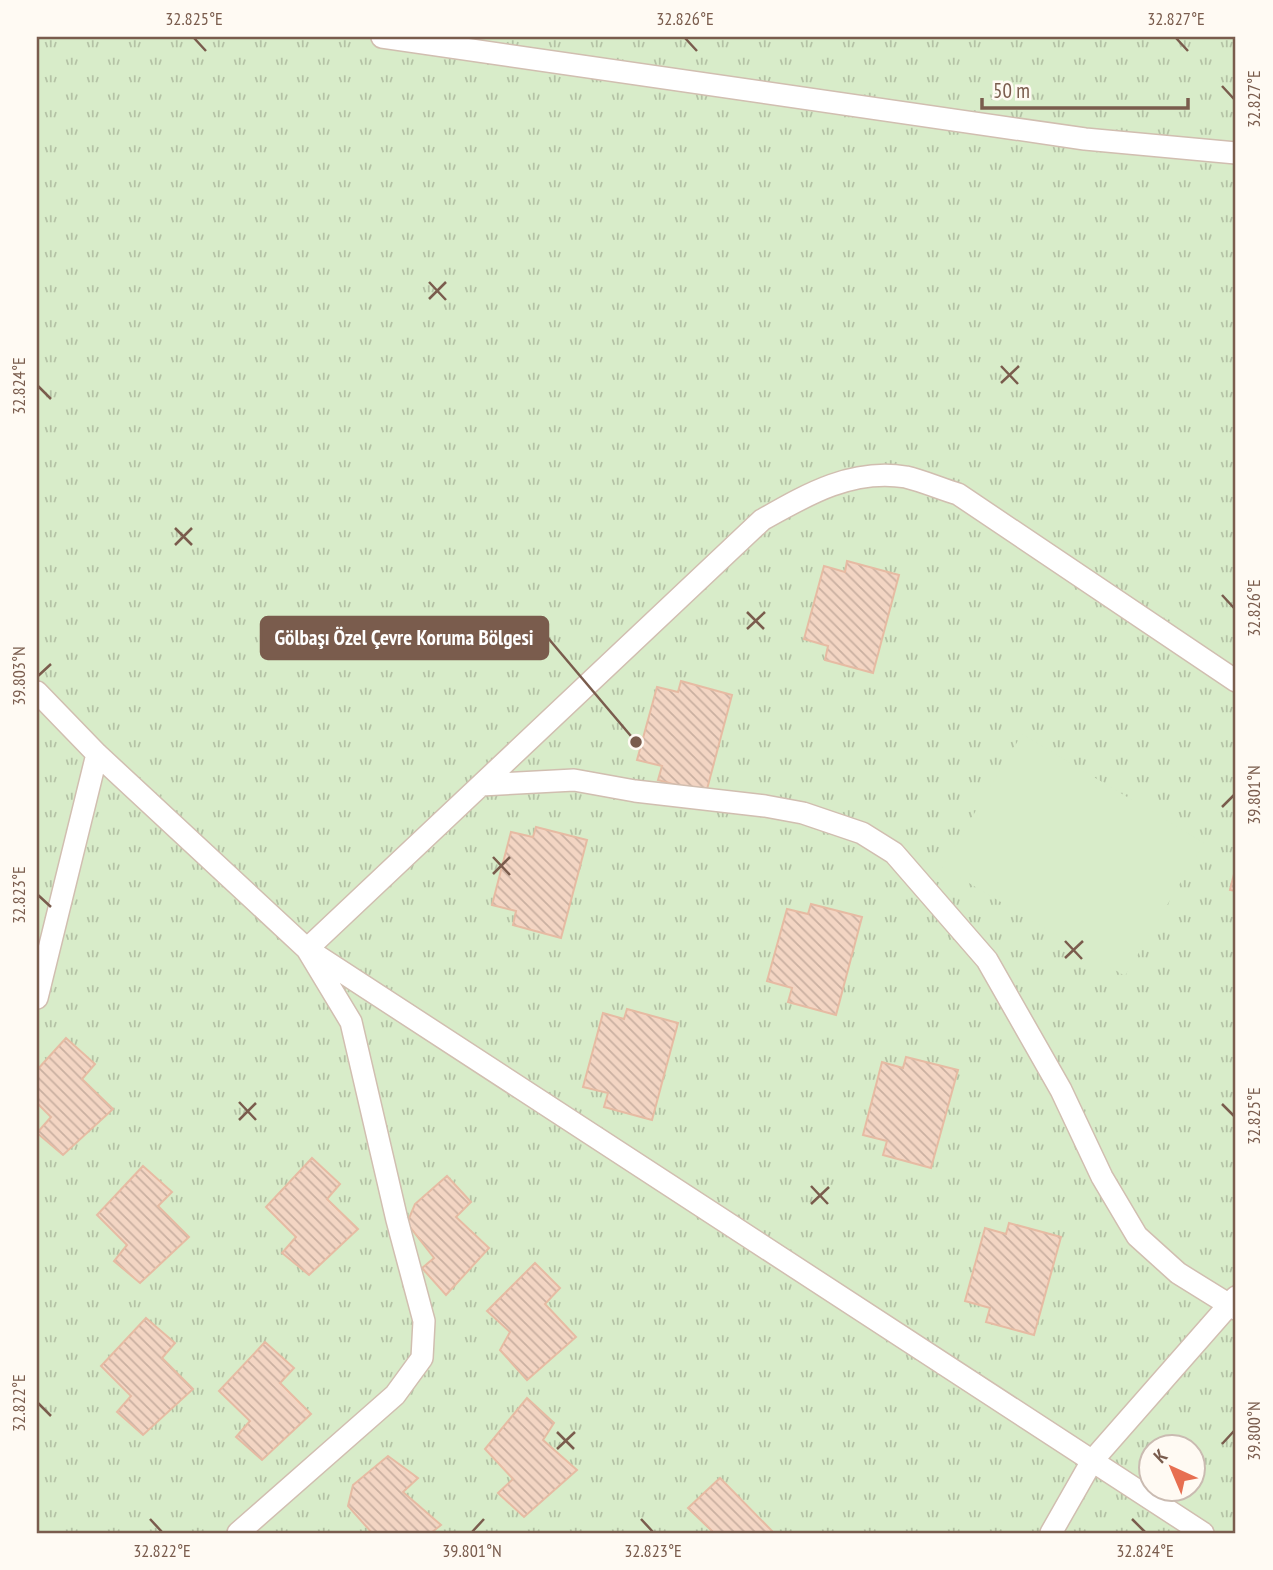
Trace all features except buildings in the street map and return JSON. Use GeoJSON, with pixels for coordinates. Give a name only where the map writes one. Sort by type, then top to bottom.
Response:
{"type":"FeatureCollection","features":[{"type":"Feature","properties":{"kind":"street"},"geometry":{"type":"LineString","coordinates":[[382,37],[1085,139],[1236,153]]}},
{"type":"Feature","properties":{"kind":"street"},"geometry":{"type":"LineString","coordinates":[[307,949],[762,520],[813,492],[857,477],[905,477],[958,494],[1236,681]]}},
{"type":"Feature","properties":{"kind":"street"},"geometry":{"type":"LineString","coordinates":[[37,692],[97,754],[307,949],[1203,1533]]}},
{"type":"Feature","properties":{"kind":"street"},"geometry":{"type":"LineString","coordinates":[[37,998],[97,754]]}},
{"type":"Feature","properties":{"kind":"street"},"geometry":{"type":"LineString","coordinates":[[481,785],[574,780],[635,791],[765,806],[803,813],[862,833],[894,853],[987,960],[1061,1090],[1102,1177],[1137,1236],[1178,1273],[1234,1304],[1091,1461],[1051,1533]]}},
{"type":"Feature","properties":{"kind":"street"},"geometry":{"type":"LineString","coordinates":[[237,1533],[394,1395],[422,1358],[424,1321],[397,1220],[351,1022],[307,949]]}},
{"type":"Feature","properties":{"kind":"green space"},"geometry":{"type":"Polygon","coordinates":[[[37,37],[1236,37],[1236,1533],[37,1533],[37,37]]]}},
{"type":"Feature","properties":{"kind":"green space"},"geometry":{"type":"Polygon","coordinates":[[[1022,734],[1204,843],[1125,976],[942,867],[1022,734]]]}},
{"type":"Feature","properties":{"kind":"place","name":"Gölbaşı Özel Çevre Koruma Bölgesi"},"geometry":{"type":"Point","coordinates":[636,742]}}]}
